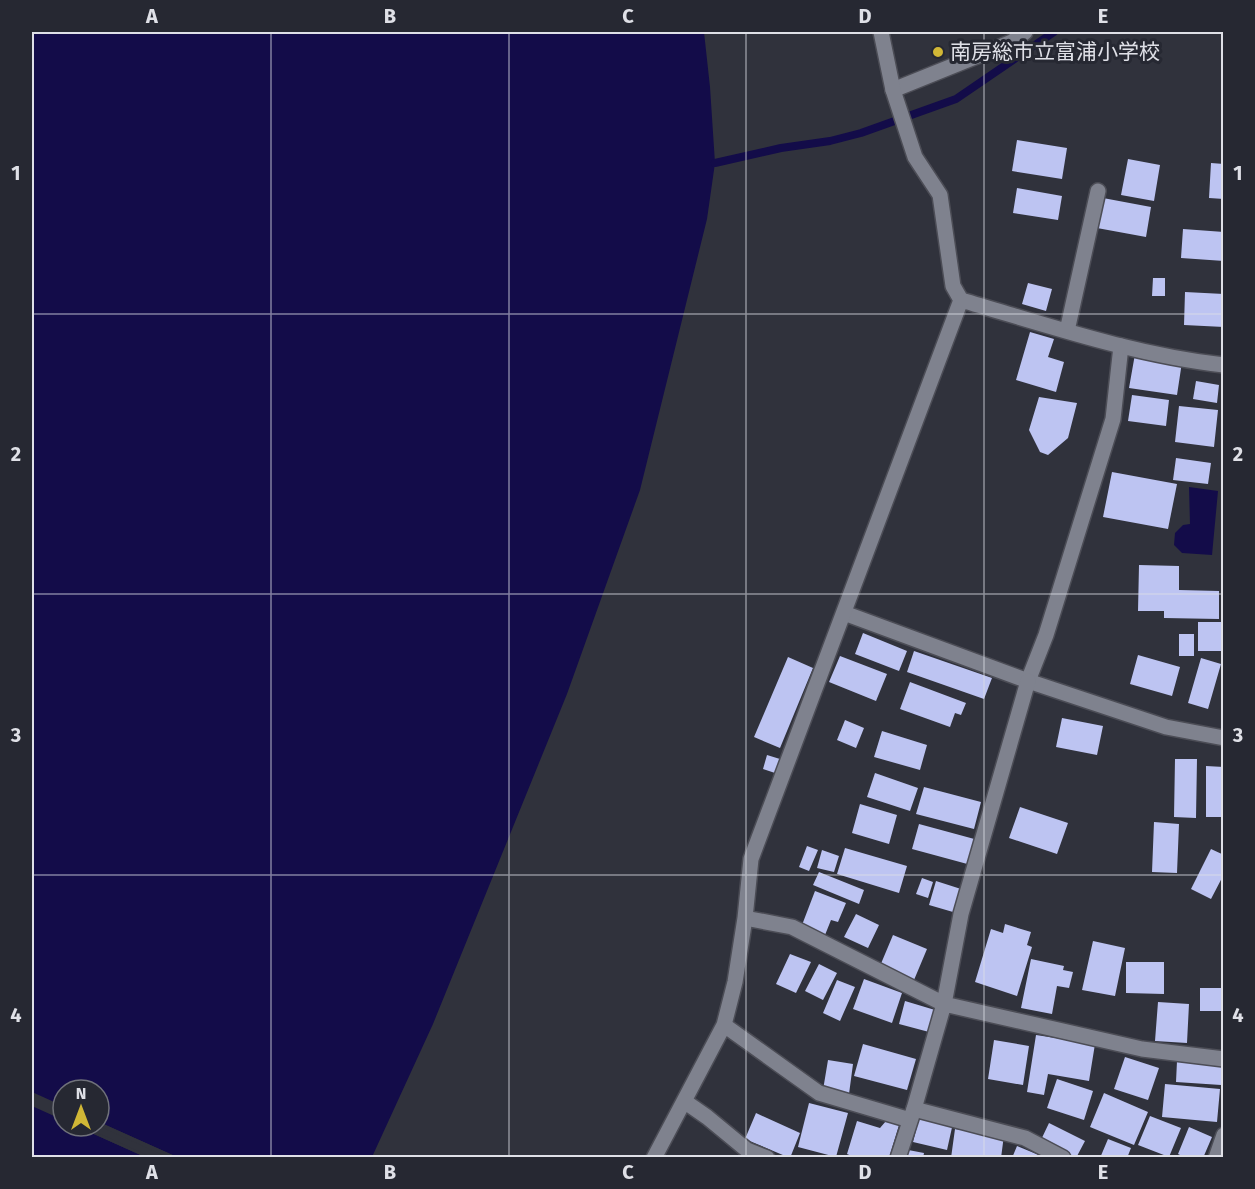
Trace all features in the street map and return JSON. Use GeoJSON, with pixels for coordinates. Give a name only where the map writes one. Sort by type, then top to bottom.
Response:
{"type":"FeatureCollection","features":[{"type":"Feature","properties":{"kind":"street"},"geometry":{"type":"LineString","coordinates":[[881,32],[893,90],[915,157],[940,195],[953,286],[961,300],[1121,346],[1224,365]]}},
{"type":"Feature","properties":{"kind":"street"},"geometry":{"type":"LineString","coordinates":[[893,90],[1012,42],[1025,32]]}},
{"type":"Feature","properties":{"kind":"street"},"geometry":{"type":"LineString","coordinates":[[1067,331],[1098,191]]}},
{"type":"Feature","properties":{"kind":"street"},"geometry":{"type":"LineString","coordinates":[[654,1158],[724,1025],[735,982],[751,859],[961,300]]}},
{"type":"Feature","properties":{"kind":"street"},"geometry":{"type":"LineString","coordinates":[[898,1158],[944,1004],[962,914],[1028,681],[1046,635],[1113,419],[1121,346]]}},
{"type":"Feature","properties":{"kind":"street"},"geometry":{"type":"LineString","coordinates":[[844,612],[1028,681],[1166,727],[1224,738]]}},
{"type":"Feature","properties":{"kind":"street"},"geometry":{"type":"LineString","coordinates":[[745,918],[792,927],[944,1004],[1142,1049],[1224,1059]]}},
{"type":"Feature","properties":{"kind":"street"},"geometry":{"type":"LineString","coordinates":[[724,1025],[819,1093],[1025,1138],[1063,1158]]}},
{"type":"Feature","properties":{"kind":"street"},"geometry":{"type":"LineString","coordinates":[[684,1101],[747,1150],[766,1158]]}},
{"type":"Feature","properties":{"kind":"street"},"geometry":{"type":"LineString","coordinates":[[1216,1158],[1224,1136]]}},
{"type":"Feature","properties":{"kind":"shaded area"},"geometry":{"type":"Polygon","coordinates":[[[32,32],[704,32],[715,163],[707,219],[640,490],[567,694],[433,1024],[372,1157],[177,1157],[111,1127],[111,1078],[51,1078],[51,1101],[32,1092],[32,32]]]}},
{"type":"Feature","properties":{"kind":"shaded area"},"geometry":{"type":"Polygon","coordinates":[[[1189,487],[1218,491],[1212,555],[1182,553],[1174,545],[1175,533],[1183,525],[1190,524],[1189,487]]]}},
{"type":"Feature","properties":{"kind":"shaded area"},"geometry":{"type":"Polygon","coordinates":[[[32,1106],[51,1115],[51,1138],[103,1138],[145,1157],[32,1157],[32,1106]]]}},
{"type":"Feature","properties":{"kind":"pier"},"geometry":{"type":"Polygon","coordinates":[[[111,1127],[177,1157],[169,1158],[111,1131],[111,1127]]]}},
{"type":"Feature","properties":{"kind":"pier"},"geometry":{"type":"Polygon","coordinates":[[[103,1138],[109,1138],[147,1155],[148,1158],[103,1138]]]}},
{"type":"Feature","properties":{"kind":"building"},"geometry":{"type":"Polygon","coordinates":[[[1017,140],[1067,148],[1062,179],[1012,171],[1017,140]]]}},
{"type":"Feature","properties":{"kind":"building"},"geometry":{"type":"Polygon","coordinates":[[[1128,159],[1160,165],[1154,201],[1121,195],[1128,159]]]}},
{"type":"Feature","properties":{"kind":"building"},"geometry":{"type":"Polygon","coordinates":[[[1211,163],[1224,164],[1224,199],[1209,198],[1211,163]]]}},
{"type":"Feature","properties":{"kind":"building"},"geometry":{"type":"Polygon","coordinates":[[[1017,188],[1062,196],[1058,220],[1013,213],[1017,188]]]}},
{"type":"Feature","properties":{"kind":"building"},"geometry":{"type":"Polygon","coordinates":[[[1103,198],[1151,207],[1146,237],[1097,228],[1103,198]]]}},
{"type":"Feature","properties":{"kind":"building"},"geometry":{"type":"Polygon","coordinates":[[[1183,229],[1224,232],[1224,261],[1181,258],[1183,229]]]}},
{"type":"Feature","properties":{"kind":"building"},"geometry":{"type":"Polygon","coordinates":[[[1153,278],[1165,278],[1165,296],[1152,296],[1153,278]]]}},
{"type":"Feature","properties":{"kind":"building"},"geometry":{"type":"Polygon","coordinates":[[[1028,283],[1052,289],[1046,311],[1022,304],[1028,283]]]}},
{"type":"Feature","properties":{"kind":"building"},"geometry":{"type":"Polygon","coordinates":[[[1185,292],[1224,294],[1224,327],[1184,325],[1185,292]]]}},
{"type":"Feature","properties":{"kind":"building"},"geometry":{"type":"Polygon","coordinates":[[[1030,332],[1054,339],[1048,357],[1064,362],[1056,392],[1016,380],[1030,332]]]}},
{"type":"Feature","properties":{"kind":"building"},"geometry":{"type":"Polygon","coordinates":[[[1135,354],[1182,362],[1177,395],[1129,388],[1135,354]]]}},
{"type":"Feature","properties":{"kind":"building"},"geometry":{"type":"Polygon","coordinates":[[[1196,381],[1219,385],[1217,403],[1193,399],[1196,381]]]}},
{"type":"Feature","properties":{"kind":"building"},"geometry":{"type":"Polygon","coordinates":[[[1132,395],[1169,400],[1166,426],[1128,421],[1132,395]]]}},
{"type":"Feature","properties":{"kind":"building"},"geometry":{"type":"Polygon","coordinates":[[[1039,397],[1077,403],[1068,438],[1048,455],[1040,452],[1029,430],[1039,397]]]}},
{"type":"Feature","properties":{"kind":"building"},"geometry":{"type":"Polygon","coordinates":[[[1179,406],[1218,410],[1214,447],[1175,442],[1179,406]]]}},
{"type":"Feature","properties":{"kind":"building"},"geometry":{"type":"Polygon","coordinates":[[[1176,458],[1211,463],[1208,484],[1173,480],[1176,458]]]}},
{"type":"Feature","properties":{"kind":"building"},"geometry":{"type":"Polygon","coordinates":[[[1112,472],[1177,484],[1168,529],[1103,517],[1112,472]]]}},
{"type":"Feature","properties":{"kind":"building"},"geometry":{"type":"Polygon","coordinates":[[[1139,565],[1179,566],[1179,590],[1219,591],[1219,619],[1164,618],[1164,611],[1138,611],[1139,565]]]}},
{"type":"Feature","properties":{"kind":"building"},"geometry":{"type":"Polygon","coordinates":[[[1198,622],[1223,622],[1223,651],[1198,651],[1198,622]]]}},
{"type":"Feature","properties":{"kind":"building"},"geometry":{"type":"Polygon","coordinates":[[[863,633],[907,651],[899,671],[855,654],[863,633]]]}},
{"type":"Feature","properties":{"kind":"building"},"geometry":{"type":"Polygon","coordinates":[[[1179,634],[1194,634],[1194,656],[1179,656],[1179,634]]]}},
{"type":"Feature","properties":{"kind":"building"},"geometry":{"type":"Polygon","coordinates":[[[914,651],[992,678],[984,699],[907,672],[914,651]]]}},
{"type":"Feature","properties":{"kind":"building"},"geometry":{"type":"Polygon","coordinates":[[[1138,655],[1180,667],[1172,696],[1130,684],[1138,655]]]}},
{"type":"Feature","properties":{"kind":"building"},"geometry":{"type":"Polygon","coordinates":[[[840,656],[887,674],[876,701],[829,682],[840,656]]]}},
{"type":"Feature","properties":{"kind":"building"},"geometry":{"type":"Polygon","coordinates":[[[788,657],[813,668],[780,748],[754,737],[788,657]]]}},
{"type":"Feature","properties":{"kind":"building"},"geometry":{"type":"Polygon","coordinates":[[[1201,658],[1221,664],[1208,709],[1188,703],[1201,658]]]}},
{"type":"Feature","properties":{"kind":"building"},"geometry":{"type":"Polygon","coordinates":[[[910,682],[966,703],[961,715],[955,713],[950,727],[900,709],[910,682]]]}},
{"type":"Feature","properties":{"kind":"building"},"geometry":{"type":"Polygon","coordinates":[[[1062,718],[1103,726],[1097,755],[1056,747],[1062,718]]]}},
{"type":"Feature","properties":{"kind":"building"},"geometry":{"type":"Polygon","coordinates":[[[845,720],[864,728],[856,748],[837,740],[845,720]]]}},
{"type":"Feature","properties":{"kind":"building"},"geometry":{"type":"Polygon","coordinates":[[[882,731],[927,745],[920,770],[874,757],[882,731]]]}},
{"type":"Feature","properties":{"kind":"building"},"geometry":{"type":"Polygon","coordinates":[[[767,755],[780,759],[775,773],[763,769],[767,755]]]}},
{"type":"Feature","properties":{"kind":"building"},"geometry":{"type":"Polygon","coordinates":[[[1175,759],[1197,759],[1196,818],[1174,817],[1175,759]]]}},
{"type":"Feature","properties":{"kind":"building"},"geometry":{"type":"Polygon","coordinates":[[[1206,766],[1224,767],[1224,817],[1206,817],[1206,766]]]}},
{"type":"Feature","properties":{"kind":"building"},"geometry":{"type":"Polygon","coordinates":[[[875,773],[918,788],[910,811],[867,797],[875,773]]]}},
{"type":"Feature","properties":{"kind":"building"},"geometry":{"type":"Polygon","coordinates":[[[924,787],[981,802],[974,829],[916,814],[924,787]]]}},
{"type":"Feature","properties":{"kind":"building"},"geometry":{"type":"Polygon","coordinates":[[[860,804],[897,815],[889,844],[852,833],[860,804]]]}},
{"type":"Feature","properties":{"kind":"building"},"geometry":{"type":"Polygon","coordinates":[[[1020,807],[1068,823],[1057,854],[1009,838],[1020,807]]]}},
{"type":"Feature","properties":{"kind":"building"},"geometry":{"type":"Polygon","coordinates":[[[1154,822],[1179,824],[1177,873],[1152,872],[1154,822]]]}},
{"type":"Feature","properties":{"kind":"building"},"geometry":{"type":"Polygon","coordinates":[[[919,824],[978,840],[971,865],[912,849],[919,824]]]}},
{"type":"Feature","properties":{"kind":"building"},"geometry":{"type":"Polygon","coordinates":[[[1221,825],[1224,825],[1224,841],[1221,841],[1221,825]]]}},
{"type":"Feature","properties":{"kind":"building"},"geometry":{"type":"Polygon","coordinates":[[[807,846],[818,850],[809,871],[799,867],[807,846]]]}},
{"type":"Feature","properties":{"kind":"building"},"geometry":{"type":"Polygon","coordinates":[[[845,848],[907,866],[899,893],[837,874],[845,848]]]}},
{"type":"Feature","properties":{"kind":"building"},"geometry":{"type":"Polygon","coordinates":[[[1211,849],[1224,855],[1224,874],[1211,899],[1191,889],[1211,849]]]}},
{"type":"Feature","properties":{"kind":"building"},"geometry":{"type":"Polygon","coordinates":[[[822,850],[839,856],[834,872],[817,868],[822,850]]]}},
{"type":"Feature","properties":{"kind":"building"},"geometry":{"type":"Polygon","coordinates":[[[819,872],[864,890],[859,904],[813,885],[819,872]]]}},
{"type":"Feature","properties":{"kind":"building"},"geometry":{"type":"Polygon","coordinates":[[[922,878],[933,882],[928,898],[916,894],[922,878]]]}},
{"type":"Feature","properties":{"kind":"building"},"geometry":{"type":"Polygon","coordinates":[[[936,881],[961,889],[953,912],[929,905],[936,881]]]}},
{"type":"Feature","properties":{"kind":"building"},"geometry":{"type":"Polygon","coordinates":[[[815,891],[846,903],[838,922],[831,920],[825,935],[802,925],[815,891]]]}},
{"type":"Feature","properties":{"kind":"building"},"geometry":{"type":"Polygon","coordinates":[[[856,914],[879,925],[868,948],[844,937],[856,914]]]}},
{"type":"Feature","properties":{"kind":"building"},"geometry":{"type":"Polygon","coordinates":[[[1005,924],[1031,932],[1027,945],[1032,947],[1017,996],[975,982],[991,929],[1003,933],[1005,924]]]}},
{"type":"Feature","properties":{"kind":"building"},"geometry":{"type":"Polygon","coordinates":[[[893,935],[927,949],[914,980],[880,966],[893,935]]]}},
{"type":"Feature","properties":{"kind":"building"},"geometry":{"type":"Polygon","coordinates":[[[1093,941],[1125,948],[1115,996],[1082,990],[1093,941]]]}},
{"type":"Feature","properties":{"kind":"building"},"geometry":{"type":"Polygon","coordinates":[[[790,954],[811,962],[796,993],[776,984],[790,954]]]}},
{"type":"Feature","properties":{"kind":"building"},"geometry":{"type":"Polygon","coordinates":[[[1031,959],[1064,966],[1063,970],[1073,972],[1069,988],[1057,986],[1052,1014],[1021,1008],[1031,959]]]}},
{"type":"Feature","properties":{"kind":"building"},"geometry":{"type":"Polygon","coordinates":[[[1126,962],[1164,962],[1164,994],[1126,993],[1126,962]]]}},
{"type":"Feature","properties":{"kind":"building"},"geometry":{"type":"Polygon","coordinates":[[[819,964],[837,973],[823,1000],[805,991],[819,964]]]}},
{"type":"Feature","properties":{"kind":"building"},"geometry":{"type":"Polygon","coordinates":[[[864,979],[902,993],[892,1023],[853,1009],[864,979]]]}},
{"type":"Feature","properties":{"kind":"building"},"geometry":{"type":"Polygon","coordinates":[[[837,980],[855,987],[840,1021],[823,1013],[837,980]]]}},
{"type":"Feature","properties":{"kind":"building"},"geometry":{"type":"Polygon","coordinates":[[[1200,988],[1224,988],[1224,1011],[1200,1011],[1200,988]]]}},
{"type":"Feature","properties":{"kind":"building"},"geometry":{"type":"Polygon","coordinates":[[[905,1001],[935,1010],[929,1032],[899,1024],[905,1001]]]}},
{"type":"Feature","properties":{"kind":"building"},"geometry":{"type":"Polygon","coordinates":[[[1158,1002],[1189,1004],[1187,1043],[1155,1041],[1158,1002]]]}},
{"type":"Feature","properties":{"kind":"building"},"geometry":{"type":"Polygon","coordinates":[[[1036,1035],[1095,1044],[1089,1081],[1048,1074],[1044,1095],[1027,1092],[1036,1035]]]}},
{"type":"Feature","properties":{"kind":"building"},"geometry":{"type":"Polygon","coordinates":[[[994,1040],[1029,1046],[1023,1085],[988,1079],[994,1040]]]}},
{"type":"Feature","properties":{"kind":"building"},"geometry":{"type":"Polygon","coordinates":[[[863,1044],[916,1059],[907,1090],[854,1076],[863,1044]]]}},
{"type":"Feature","properties":{"kind":"building"},"geometry":{"type":"Polygon","coordinates":[[[1125,1057],[1159,1068],[1148,1100],[1114,1089],[1125,1057]]]}},
{"type":"Feature","properties":{"kind":"building"},"geometry":{"type":"Polygon","coordinates":[[[828,1060],[853,1064],[849,1094],[823,1090],[828,1060]]]}},
{"type":"Feature","properties":{"kind":"building"},"geometry":{"type":"Polygon","coordinates":[[[1177,1061],[1223,1065],[1221,1085],[1176,1082],[1177,1061]]]}},
{"type":"Feature","properties":{"kind":"building"},"geometry":{"type":"Polygon","coordinates":[[[1057,1079],[1093,1091],[1084,1120],[1047,1108],[1057,1079]]]}},
{"type":"Feature","properties":{"kind":"building"},"geometry":{"type":"Polygon","coordinates":[[[1165,1084],[1220,1089],[1217,1122],[1162,1117],[1165,1084]]]}},
{"type":"Feature","properties":{"kind":"building"},"geometry":{"type":"Polygon","coordinates":[[[1104,1093],[1148,1112],[1134,1145],[1090,1127],[1104,1093]]]}},
{"type":"Feature","properties":{"kind":"building"},"geometry":{"type":"Polygon","coordinates":[[[809,1103],[848,1113],[836,1157],[798,1147],[809,1103]]]}},
{"type":"Feature","properties":{"kind":"building"},"geometry":{"type":"Polygon","coordinates":[[[756,1113],[800,1133],[790,1158],[745,1139],[756,1113]]]}},
{"type":"Feature","properties":{"kind":"building"},"geometry":{"type":"Polygon","coordinates":[[[920,1115],[953,1123],[947,1150],[913,1142],[920,1115]]]}},
{"type":"Feature","properties":{"kind":"building"},"geometry":{"type":"Polygon","coordinates":[[[1150,1116],[1181,1128],[1169,1157],[1138,1145],[1150,1116]]]}},
{"type":"Feature","properties":{"kind":"building"},"geometry":{"type":"Polygon","coordinates":[[[857,1121],[880,1128],[886,1121],[899,1125],[889,1158],[856,1158],[847,1154],[857,1121]]]}},
{"type":"Feature","properties":{"kind":"building"},"geometry":{"type":"Polygon","coordinates":[[[1049,1123],[1085,1141],[1076,1158],[1040,1142],[1049,1123]]]}},
{"type":"Feature","properties":{"kind":"building"},"geometry":{"type":"Polygon","coordinates":[[[1189,1127],[1212,1137],[1203,1158],[1186,1158],[1178,1154],[1189,1127]]]}},
{"type":"Feature","properties":{"kind":"building"},"geometry":{"type":"Polygon","coordinates":[[[955,1129],[1004,1135],[1001,1158],[951,1158],[955,1129]]]}},
{"type":"Feature","properties":{"kind":"building"},"geometry":{"type":"Polygon","coordinates":[[[1108,1139],[1131,1148],[1127,1158],[1100,1158],[1108,1139]]]}},
{"type":"Feature","properties":{"kind":"building"},"geometry":{"type":"Polygon","coordinates":[[[1017,1146],[1046,1158],[1012,1158],[1017,1146]]]}},
{"type":"Feature","properties":{"kind":"building"},"geometry":{"type":"Polygon","coordinates":[[[903,1149],[924,1153],[923,1158],[901,1158],[903,1149]]]}},
{"type":"Feature","properties":{"kind":"waterway"},"geometry":{"type":"LineString","coordinates":[[715,163],[861,133],[956,99],[1054,32]]}},
{"type":"Feature","properties":{"kind":"place","name":"南房総市立富浦小学校"},"geometry":{"type":"Point","coordinates":[938,52]}}]}
